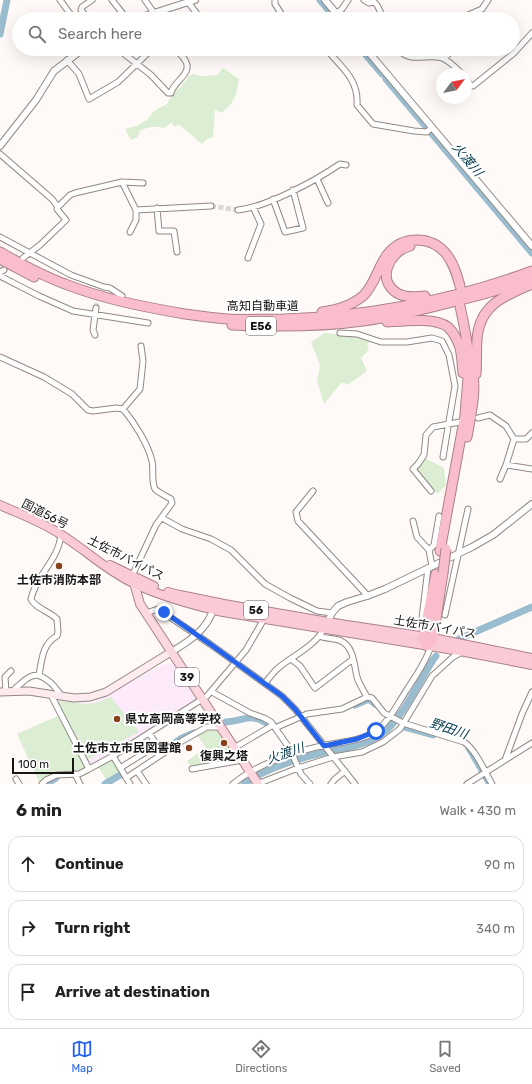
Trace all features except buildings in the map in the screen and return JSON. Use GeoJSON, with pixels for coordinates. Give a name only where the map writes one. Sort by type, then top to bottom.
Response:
{"type":"FeatureCollection","features":[{"type":"Feature","properties":{"kind":"highway"},"geometry":{"type":"LineString","coordinates":[[227,319],[302,315],[328,311],[353,302],[365,294],[386,256],[394,247],[411,240],[427,241],[439,246],[452,262],[461,288]]}},
{"type":"Feature","properties":{"kind":"highway"},"geometry":{"type":"LineString","coordinates":[[421,245],[438,252],[461,288],[414,298],[398,294],[389,284],[387,265],[394,255],[405,247],[421,245]]}},
{"type":"Feature","properties":{"kind":"highway","name":"高知自動車道"},"geometry":{"type":"LineString","coordinates":[[0,252],[19,263],[64,284],[106,298],[171,311],[227,319],[316,318],[363,313],[431,300],[461,288],[530,279]]}},
{"type":"Feature","properties":{"kind":"highway","name":"高知自動車道"},"geometry":{"type":"LineString","coordinates":[[0,260],[61,289],[104,303],[170,317],[227,325],[272,327],[316,326],[396,316],[502,289],[530,279]]}},
{"type":"Feature","properties":{"kind":"highway"},"geometry":{"type":"LineString","coordinates":[[432,644],[423,637],[435,570],[443,550],[471,414],[478,361],[477,340],[479,327],[485,313],[493,304],[530,279]]}},
{"type":"Feature","properties":{"kind":"highway"},"geometry":{"type":"LineString","coordinates":[[443,550],[465,415],[468,378],[468,352],[463,305],[475,380]]}},
{"type":"Feature","properties":{"kind":"highway"},"geometry":{"type":"LineString","coordinates":[[364,321],[425,321],[447,326],[454,334],[460,349],[466,392]]}},
{"type":"Feature","properties":{"kind":"highway","name":"国道56号"},"geometry":{"type":"LineString","coordinates":[[0,505],[49,527],[78,547]]}},
{"type":"Feature","properties":{"kind":"highway","name":"土佐市バイパス"},"geometry":{"type":"LineString","coordinates":[[78,547],[133,580],[214,606],[264,619],[423,637]]}},
{"type":"Feature","properties":{"kind":"highway"},"geometry":{"type":"LineString","coordinates":[[432,644],[435,570]]}},
{"type":"Feature","properties":{"kind":"highway","name":"土佐市バイパス"},"geometry":{"type":"LineString","coordinates":[[214,606],[432,644],[532,658]]}},
{"type":"Feature","properties":{"kind":"highway","name":"土佐市バイパス"},"geometry":{"type":"LineString","coordinates":[[432,644],[444,640],[463,649],[532,665]]}},
{"type":"Feature","properties":{"kind":"main road","name":"39"},"geometry":{"type":"LineString","coordinates":[[133,580],[140,604],[257,784]]}},
{"type":"Feature","properties":{"kind":"main road"},"geometry":{"type":"LineString","coordinates":[[6,692],[29,691],[74,698],[90,698],[106,692],[171,652]]}},
{"type":"Feature","properties":{"kind":"street"},"geometry":{"type":"LineString","coordinates":[[60,0],[69,12]]}},
{"type":"Feature","properties":{"kind":"street"},"geometry":{"type":"LineString","coordinates":[[83,12],[81,10],[82,7],[92,0]]}},
{"type":"Feature","properties":{"kind":"street"},"geometry":{"type":"LineString","coordinates":[[112,0],[122,12]]}},
{"type":"Feature","properties":{"kind":"street"},"geometry":{"type":"LineString","coordinates":[[145,0],[153,12]]}},
{"type":"Feature","properties":{"kind":"street"},"geometry":{"type":"LineString","coordinates":[[156,12],[179,2],[195,0]]}},
{"type":"Feature","properties":{"kind":"street"},"geometry":{"type":"LineString","coordinates":[[275,0],[275,4],[280,12]]}},
{"type":"Feature","properties":{"kind":"street"},"geometry":{"type":"LineString","coordinates":[[325,0],[334,12]]}},
{"type":"Feature","properties":{"kind":"street"},"geometry":{"type":"LineString","coordinates":[[338,12],[348,0]]}},
{"type":"Feature","properties":{"kind":"street"},"geometry":{"type":"LineString","coordinates":[[364,0],[369,3],[374,2],[380,12]]}},
{"type":"Feature","properties":{"kind":"street"},"geometry":{"type":"LineString","coordinates":[[475,12],[482,9],[488,0]]}},
{"type":"Feature","properties":{"kind":"street"},"geometry":{"type":"LineString","coordinates":[[188,2],[196,12]]}},
{"type":"Feature","properties":{"kind":"street"},"geometry":{"type":"LineString","coordinates":[[520,46],[532,33]]}},
{"type":"Feature","properties":{"kind":"street"},"geometry":{"type":"LineString","coordinates":[[0,146],[36,100],[54,71],[73,56]]}},
{"type":"Feature","properties":{"kind":"street"},"geometry":{"type":"LineString","coordinates":[[126,56],[151,75],[166,92],[171,93],[174,85],[187,69],[186,61],[181,56]]}},
{"type":"Feature","properties":{"kind":"street"},"geometry":{"type":"LineString","coordinates":[[68,60],[79,74],[89,99],[118,82],[145,56]]}},
{"type":"Feature","properties":{"kind":"street"},"geometry":{"type":"LineString","coordinates":[[332,56],[354,81],[358,94],[357,105],[373,124],[426,132],[432,127]]}},
{"type":"Feature","properties":{"kind":"street"},"geometry":{"type":"LineString","coordinates":[[372,56],[532,246]]}},
{"type":"Feature","properties":{"kind":"street"},"geometry":{"type":"LineString","coordinates":[[408,56],[426,58],[438,57],[444,59],[456,68]]}},
{"type":"Feature","properties":{"kind":"street"},"geometry":{"type":"LineString","coordinates":[[444,59],[447,56]]}},
{"type":"Feature","properties":{"kind":"street"},"geometry":{"type":"LineString","coordinates":[[472,86],[510,56]]}},
{"type":"Feature","properties":{"kind":"street"},"geometry":{"type":"LineString","coordinates":[[0,154],[41,189],[58,207],[57,209],[66,220],[30,254],[23,258]]}},
{"type":"Feature","properties":{"kind":"street"},"geometry":{"type":"LineString","coordinates":[[238,210],[253,207],[273,200],[317,179],[340,164],[346,165]]}},
{"type":"Feature","properties":{"kind":"street"},"geometry":{"type":"LineString","coordinates":[[317,179],[328,203]]}},
{"type":"Feature","properties":{"kind":"street"},"geometry":{"type":"LineString","coordinates":[[58,207],[70,195],[122,182],[143,183]]}},
{"type":"Feature","properties":{"kind":"street"},"geometry":{"type":"LineString","coordinates":[[122,182],[136,210],[136,220],[130,232]]}},
{"type":"Feature","properties":{"kind":"street"},"geometry":{"type":"LineString","coordinates":[[273,200],[285,232],[303,228],[293,190]]}},
{"type":"Feature","properties":{"kind":"street"},"geometry":{"type":"LineString","coordinates":[[136,210],[211,206]]}},
{"type":"Feature","properties":{"kind":"street"},"geometry":{"type":"LineString","coordinates":[[248,258],[261,224],[253,207]]}},
{"type":"Feature","properties":{"kind":"street"},"geometry":{"type":"LineString","coordinates":[[157,208],[159,231],[174,231],[177,252]]}},
{"type":"Feature","properties":{"kind":"street"},"geometry":{"type":"LineString","coordinates":[[0,237],[71,275],[110,288],[122,296]]}},
{"type":"Feature","properties":{"kind":"street"},"geometry":{"type":"LineString","coordinates":[[0,276],[73,311],[95,311],[122,319],[148,323]]}},
{"type":"Feature","properties":{"kind":"street"},"geometry":{"type":"LineString","coordinates":[[101,292],[104,287]]}},
{"type":"Feature","properties":{"kind":"street"},"geometry":{"type":"LineString","coordinates":[[95,311],[93,330],[95,335]]}},
{"type":"Feature","properties":{"kind":"street"},"geometry":{"type":"LineString","coordinates":[[340,333],[357,334],[381,342],[407,342],[432,338],[442,341],[449,355],[455,386],[443,457]]}},
{"type":"Feature","properties":{"kind":"street"},"geometry":{"type":"LineString","coordinates":[[122,409],[140,389],[143,361],[141,346]]}},
{"type":"Feature","properties":{"kind":"street"},"geometry":{"type":"LineString","coordinates":[[0,357],[44,377],[72,394],[88,410],[122,409],[140,435],[152,460],[155,488],[158,492],[171,499],[172,503],[156,525],[133,580]]}},
{"type":"Feature","properties":{"kind":"street"},"geometry":{"type":"LineString","coordinates":[[478,418],[490,415],[506,426],[514,439],[500,479]]}},
{"type":"Feature","properties":{"kind":"street"},"geometry":{"type":"LineString","coordinates":[[431,490],[413,469],[424,455],[426,435],[433,427],[460,422]]}},
{"type":"Feature","properties":{"kind":"street"},"geometry":{"type":"LineString","coordinates":[[514,439],[526,439],[532,432]]}},
{"type":"Feature","properties":{"kind":"street"},"geometry":{"type":"LineString","coordinates":[[506,464],[532,469]]}},
{"type":"Feature","properties":{"kind":"street"},"geometry":{"type":"LineString","coordinates":[[313,491],[296,512],[298,521],[368,596]]}},
{"type":"Feature","properties":{"kind":"street"},"geometry":{"type":"LineString","coordinates":[[265,683],[278,669],[320,636],[332,613],[338,606],[435,570],[459,553],[493,535],[532,504]]}},
{"type":"Feature","properties":{"kind":"street"},"geometry":{"type":"LineString","coordinates":[[445,615],[468,509]]}},
{"type":"Feature","properties":{"kind":"street"},"geometry":{"type":"LineString","coordinates":[[429,550],[434,545],[439,516]]}},
{"type":"Feature","properties":{"kind":"street"},"geometry":{"type":"LineString","coordinates":[[162,518],[182,529],[231,550],[265,584],[290,598],[317,611],[332,613]]}},
{"type":"Feature","properties":{"kind":"street"},"geometry":{"type":"LineString","coordinates":[[413,521],[417,537],[429,550],[435,570],[421,626]]}},
{"type":"Feature","properties":{"kind":"street"},"geometry":{"type":"LineString","coordinates":[[39,675],[46,645],[50,640],[57,636],[57,619],[41,608],[32,604],[31,600],[39,579],[44,570],[52,561],[59,545],[60,534]]}},
{"type":"Feature","properties":{"kind":"street"},"geometry":{"type":"LineString","coordinates":[[171,652],[196,635],[205,626],[211,618],[214,606]]}},
{"type":"Feature","properties":{"kind":"street"},"geometry":{"type":"LineString","coordinates":[[146,613],[158,609],[236,662],[282,696],[301,717],[355,784]]}},
{"type":"Feature","properties":{"kind":"street"},"geometry":{"type":"LineString","coordinates":[[42,784],[46,780],[57,775],[79,774],[89,769],[113,756],[203,700],[212,692],[246,650],[264,619]]}},
{"type":"Feature","properties":{"kind":"street"},"geometry":{"type":"LineString","coordinates":[[320,636],[327,639],[339,640],[346,644],[350,650],[358,678],[367,697]]}},
{"type":"Feature","properties":{"kind":"street"},"geometry":{"type":"LineString","coordinates":[[233,784],[250,772],[294,755],[324,746],[357,739],[376,731],[391,717],[432,644]]}},
{"type":"Feature","properties":{"kind":"street"},"geometry":{"type":"LineString","coordinates":[[257,784],[297,767],[332,756],[362,752],[383,742],[400,729],[402,723],[432,676],[463,649]]}},
{"type":"Feature","properties":{"kind":"street"},"geometry":{"type":"LineString","coordinates":[[291,659],[300,666],[315,688],[353,659]]}},
{"type":"Feature","properties":{"kind":"street"},"geometry":{"type":"LineString","coordinates":[[11,671],[2,677],[6,692],[34,675],[39,675],[58,690],[60,696]]}},
{"type":"Feature","properties":{"kind":"street"},"geometry":{"type":"LineString","coordinates":[[212,692],[250,713],[271,722],[294,755],[297,767],[310,784]]}},
{"type":"Feature","properties":{"kind":"street"},"geometry":{"type":"LineString","coordinates":[[505,760],[532,692]]}},
{"type":"Feature","properties":{"kind":"street"},"geometry":{"type":"LineString","coordinates":[[51,695],[89,769]]}},
{"type":"Feature","properties":{"kind":"street"},"geometry":{"type":"LineString","coordinates":[[234,748],[274,727],[307,714],[342,709],[367,697],[372,698],[384,713],[402,723],[464,742],[469,745],[473,750],[484,774],[492,784]]}},
{"type":"Feature","properties":{"kind":"street"},"geometry":{"type":"LineString","coordinates":[[120,768],[182,742],[208,727],[220,727]]}},
{"type":"Feature","properties":{"kind":"street"},"geometry":{"type":"LineString","coordinates":[[149,733],[160,750]]}},
{"type":"Feature","properties":{"kind":"street"},"geometry":{"type":"LineString","coordinates":[[468,784],[532,743]]}},
{"type":"Feature","properties":{"kind":"street"},"geometry":{"type":"LineString","coordinates":[[126,778],[137,771],[160,750]]}},
{"type":"Feature","properties":{"kind":"street"},"geometry":{"type":"LineString","coordinates":[[113,756],[130,784]]}},
{"type":"Feature","properties":{"kind":"street"},"geometry":{"type":"LineString","coordinates":[[192,769],[242,760]]}},
{"type":"Feature","properties":{"kind":"street"},"geometry":{"type":"LineString","coordinates":[[137,771],[146,784]]}},
{"type":"Feature","properties":{"kind":"street"},"geometry":{"type":"LineString","coordinates":[[331,784],[345,771]]}},
{"type":"Feature","properties":{"kind":"street"},"geometry":{"type":"LineString","coordinates":[[75,774],[80,784]]}},
{"type":"Feature","properties":{"kind":"shaded area","name":"県立高岡高等学校"},"geometry":{"type":"Polygon","coordinates":[[[170,663],[174,665],[198,701],[91,766],[88,765],[56,702],[58,700],[84,703],[94,702],[162,665],[170,663]]]}},
{"type":"Feature","properties":{"kind":"green space"},"geometry":{"type":"Polygon","coordinates":[[[223,68],[239,79],[236,94],[230,105],[222,113],[215,110],[213,137],[206,140],[202,144],[178,124],[175,127],[171,123],[164,128],[152,127],[143,129],[140,131],[138,137],[131,140],[125,129],[136,126],[147,120],[154,111],[167,104],[174,92],[181,87],[189,76],[193,74],[201,76],[217,75],[223,68]]]}},
{"type":"Feature","properties":{"kind":"green space"},"geometry":{"type":"Polygon","coordinates":[[[325,333],[348,335],[371,340],[367,344],[369,350],[361,358],[367,371],[349,384],[341,383],[324,404],[317,381],[320,365],[311,342],[325,333]]]}},
{"type":"Feature","properties":{"kind":"green space"},"geometry":{"type":"Polygon","coordinates":[[[425,458],[444,468],[446,486],[437,494],[416,469],[425,458]]]}},
{"type":"Feature","properties":{"kind":"green space"},"geometry":{"type":"Polygon","coordinates":[[[111,697],[139,732],[87,760],[57,703],[59,701],[84,704],[96,703],[111,697]]]}},
{"type":"Feature","properties":{"kind":"green space"},"geometry":{"type":"Polygon","coordinates":[[[58,716],[86,768],[76,771],[53,773],[39,782],[17,734],[58,716]]]}},
{"type":"Feature","properties":{"kind":"green space"},"geometry":{"type":"Polygon","coordinates":[[[217,730],[235,759],[192,768],[187,761],[206,748],[197,735],[207,731],[217,730]]]}},
{"type":"Feature","properties":{"kind":"green space"},"geometry":{"type":"Polygon","coordinates":[[[110,760],[113,760],[121,773],[107,781],[98,767],[110,760]]]}},
{"type":"Feature","properties":{"kind":"waterway"},"geometry":{"type":"LineString","coordinates":[[0,34],[7,0]]}},
{"type":"Feature","properties":{"kind":"waterway","name":"火渡川"},"geometry":{"type":"LineString","coordinates":[[320,0],[330,12]]}},
{"type":"Feature","properties":{"kind":"waterway","name":"火渡川"},"geometry":{"type":"LineString","coordinates":[[367,56],[382,74]]}},
{"type":"Feature","properties":{"kind":"waterway","name":"火渡川"},"geometry":{"type":"LineString","coordinates":[[386,79],[532,253]]}},
{"type":"Feature","properties":{"kind":"waterway","name":"火渡川"},"geometry":{"type":"LineString","coordinates":[[459,639],[532,607]]}},
{"type":"Feature","properties":{"kind":"waterway","name":"火渡川"},"geometry":{"type":"LineString","coordinates":[[244,784],[262,773],[284,764],[316,754],[363,743],[377,737],[390,727],[397,719],[436,656]]}},
{"type":"Feature","properties":{"kind":"waterway","name":"野田川"},"geometry":{"type":"LineString","coordinates":[[355,705],[369,699],[375,704]]}},
{"type":"Feature","properties":{"kind":"waterway","name":"野田川"},"geometry":{"type":"LineString","coordinates":[[226,722],[253,718],[270,725]]}},
{"type":"Feature","properties":{"kind":"waterway","name":"野田川"},"geometry":{"type":"LineString","coordinates":[[404,727],[433,735]]}},
{"type":"Feature","properties":{"kind":"waterway","name":"野田川"},"geometry":{"type":"LineString","coordinates":[[169,747],[182,738],[194,733]]}},
{"type":"Feature","properties":{"kind":"waterway","name":"野田川"},"geometry":{"type":"LineString","coordinates":[[469,748],[490,784]]}},
{"type":"Feature","properties":{"kind":"waterway","name":"野田川"},"geometry":{"type":"LineString","coordinates":[[105,784],[122,774]]}},
{"type":"Feature","properties":{"kind":"waterway","name":"野田川"},"geometry":{"type":"LineString","coordinates":[[46,784],[56,778]]}},
{"type":"Feature","properties":{"kind":"tunnel"},"geometry":{"type":"LineString","coordinates":[[211,206],[238,210]]}},
{"type":"Feature","properties":{"kind":"tunnel"},"geometry":{"type":"LineString","coordinates":[[96,308],[100,293]]}},
{"type":"Feature","properties":{"kind":"place","name":"土佐市消防本部"},"geometry":{"type":"Point","coordinates":[59,566]}},
{"type":"Feature","properties":{"kind":"place","name":"県立高岡高等学校"},"geometry":{"type":"Point","coordinates":[117,719]}},
{"type":"Feature","properties":{"kind":"place","name":"復興之塔"},"geometry":{"type":"Point","coordinates":[224,743]}},
{"type":"Feature","properties":{"kind":"place","name":"土佐市立市民図書館"},"geometry":{"type":"Point","coordinates":[189,748]}},
{"type":"Feature","properties":{"kind":"route"},"geometry":{"type":"LineString","coordinates":[[164,612],[282,696],[295,709],[324,746],[357,739],[376,731]]}}]}
